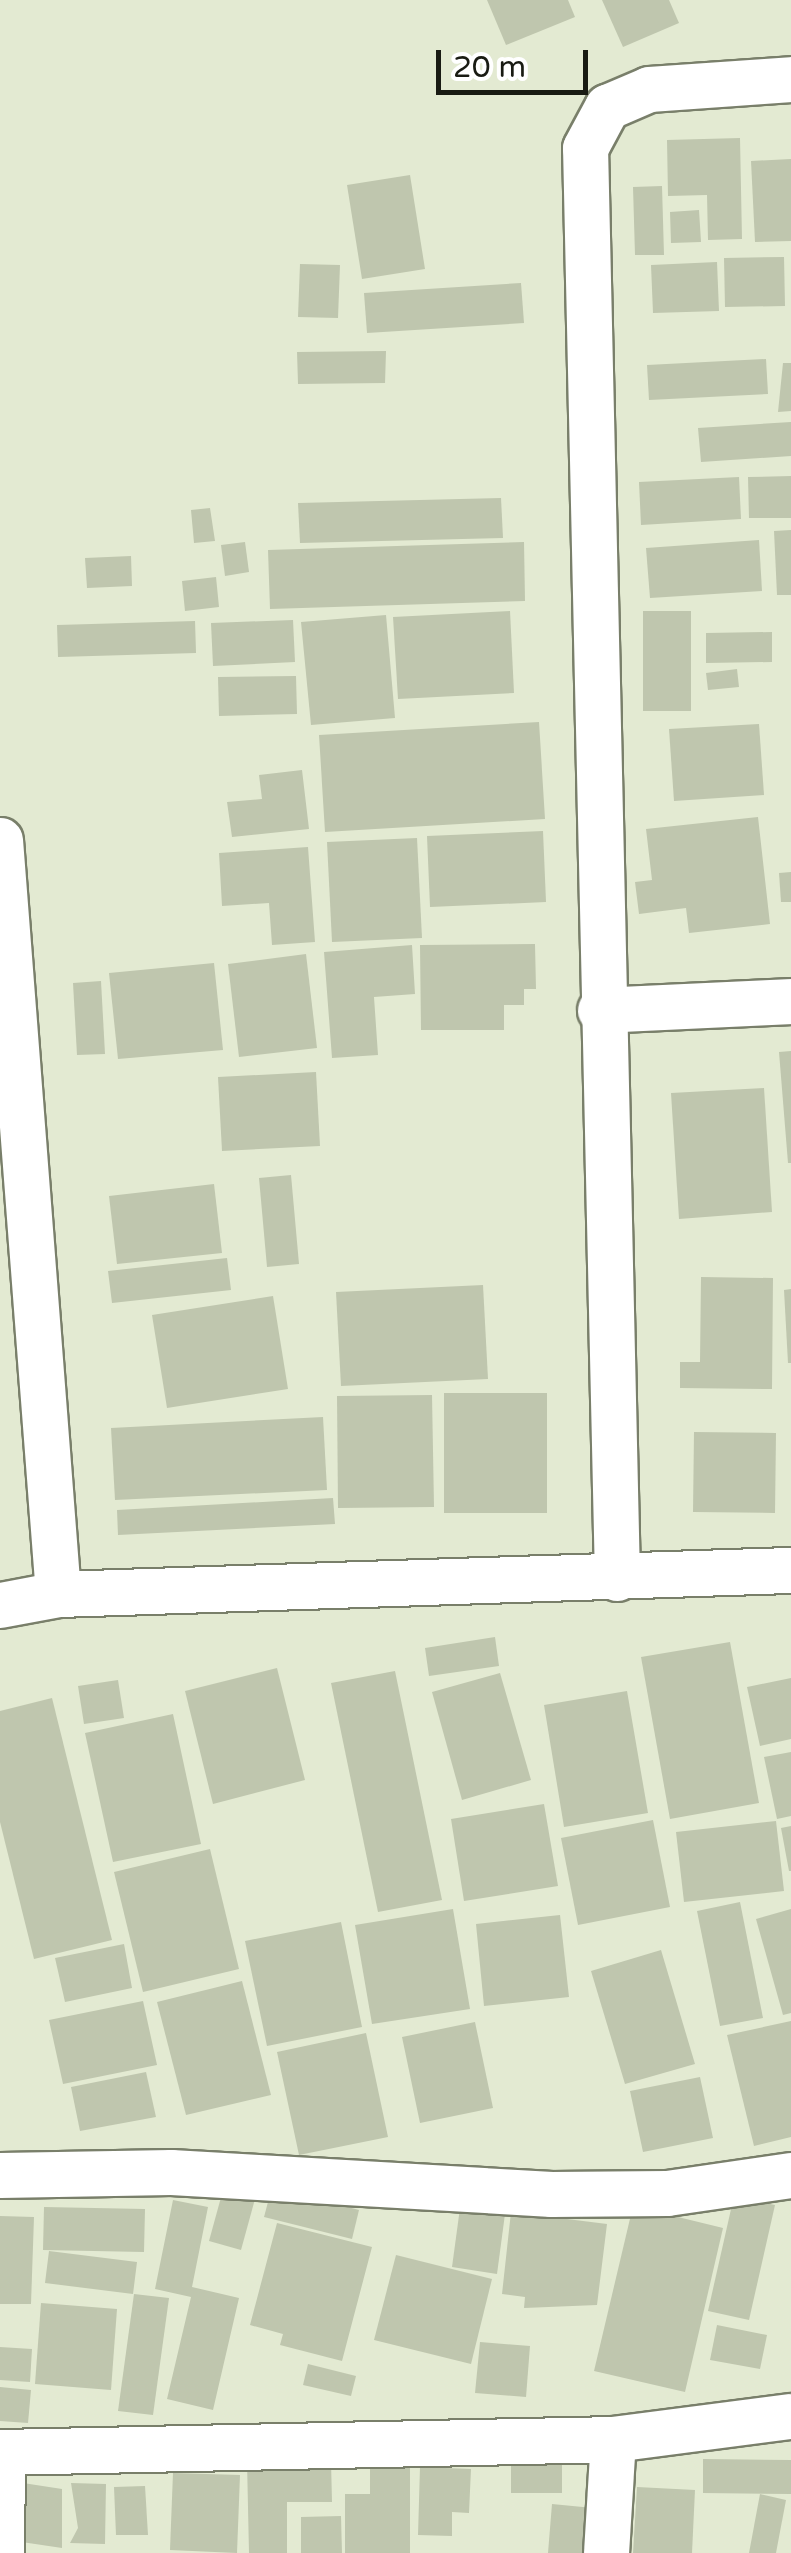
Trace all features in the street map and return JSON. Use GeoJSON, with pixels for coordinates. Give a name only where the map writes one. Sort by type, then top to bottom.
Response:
{"type":"FeatureCollection","features":[{"type":"Feature","properties":{"kind":"street"},"geometry":{"type":"LineString","coordinates":[[617,1578],[600,1010],[585,148],[607,107],[650,89],[791,79]]}},
{"type":"Feature","properties":{"kind":"street"},"geometry":{"type":"LineString","coordinates":[[0,840],[58,1594]]}},
{"type":"Feature","properties":{"kind":"street"},"geometry":{"type":"LineString","coordinates":[[600,1010],[791,1001]]}},
{"type":"Feature","properties":{"kind":"street"},"geometry":{"type":"LineString","coordinates":[[0,1606],[58,1594],[791,1570]]}},
{"type":"Feature","properties":{"kind":"street"},"geometry":{"type":"LineString","coordinates":[[0,2174],[171,2172],[550,2194],[668,2193],[791,2175]]}},
{"type":"Feature","properties":{"kind":"street"},"geometry":{"type":"LineString","coordinates":[[0,2553],[1,2452],[612,2439],[791,2416]]}},
{"type":"Feature","properties":{"kind":"street"},"geometry":{"type":"LineString","coordinates":[[606,2553],[612,2439]]}},
{"type":"Feature","properties":{"kind":"building"},"geometry":{"type":"Polygon","coordinates":[[[487,0],[568,0],[575,17],[506,45],[487,0]]]}},
{"type":"Feature","properties":{"kind":"building"},"geometry":{"type":"Polygon","coordinates":[[[602,0],[669,0],[679,23],[623,47],[602,0]]]}},
{"type":"Feature","properties":{"kind":"building"},"geometry":{"type":"Polygon","coordinates":[[[740,138],[742,239],[708,240],[707,195],[668,196],[667,140],[740,138]]]}},
{"type":"Feature","properties":{"kind":"building"},"geometry":{"type":"Polygon","coordinates":[[[791,159],[791,241],[755,242],[751,161],[791,159]]]}},
{"type":"Feature","properties":{"kind":"building"},"geometry":{"type":"Polygon","coordinates":[[[410,175],[425,269],[362,279],[347,185],[410,175]]]}},
{"type":"Feature","properties":{"kind":"building"},"geometry":{"type":"Polygon","coordinates":[[[662,186],[664,255],[635,255],[633,187],[662,186]]]}},
{"type":"Feature","properties":{"kind":"building"},"geometry":{"type":"Polygon","coordinates":[[[699,210],[701,242],[671,243],[670,212],[699,210]]]}},
{"type":"Feature","properties":{"kind":"building"},"geometry":{"type":"Polygon","coordinates":[[[784,257],[785,306],[725,307],[724,258],[784,257]]]}},
{"type":"Feature","properties":{"kind":"building"},"geometry":{"type":"Polygon","coordinates":[[[717,262],[719,311],[653,313],[651,265],[717,262]]]}},
{"type":"Feature","properties":{"kind":"building"},"geometry":{"type":"Polygon","coordinates":[[[300,264],[340,265],[338,318],[298,317],[300,264]]]}},
{"type":"Feature","properties":{"kind":"building"},"geometry":{"type":"Polygon","coordinates":[[[521,283],[524,323],[367,333],[364,293],[521,283]]]}},
{"type":"Feature","properties":{"kind":"building"},"geometry":{"type":"Polygon","coordinates":[[[386,351],[385,383],[298,384],[297,352],[386,351]]]}},
{"type":"Feature","properties":{"kind":"building"},"geometry":{"type":"Polygon","coordinates":[[[766,359],[768,394],[649,400],[647,365],[766,359]]]}},
{"type":"Feature","properties":{"kind":"building"},"geometry":{"type":"Polygon","coordinates":[[[783,363],[791,363],[791,411],[778,412],[783,363]]]}},
{"type":"Feature","properties":{"kind":"building"},"geometry":{"type":"Polygon","coordinates":[[[791,422],[791,456],[701,462],[698,428],[791,422]]]}},
{"type":"Feature","properties":{"kind":"building"},"geometry":{"type":"Polygon","coordinates":[[[791,476],[791,518],[749,518],[748,477],[791,476]]]}},
{"type":"Feature","properties":{"kind":"building"},"geometry":{"type":"Polygon","coordinates":[[[739,477],[741,519],[641,525],[639,482],[739,477]]]}},
{"type":"Feature","properties":{"kind":"building"},"geometry":{"type":"Polygon","coordinates":[[[501,498],[503,538],[300,543],[298,503],[501,498]]]}},
{"type":"Feature","properties":{"kind":"building"},"geometry":{"type":"Polygon","coordinates":[[[210,508],[215,541],[194,543],[191,510],[210,508]]]}},
{"type":"Feature","properties":{"kind":"building"},"geometry":{"type":"Polygon","coordinates":[[[791,530],[791,595],[777,595],[774,531],[791,530]]]}},
{"type":"Feature","properties":{"kind":"building"},"geometry":{"type":"Polygon","coordinates":[[[759,540],[762,591],[650,598],[646,548],[759,540]]]}},
{"type":"Feature","properties":{"kind":"building"},"geometry":{"type":"Polygon","coordinates":[[[245,542],[249,572],[225,576],[221,545],[245,542]]]}},
{"type":"Feature","properties":{"kind":"building"},"geometry":{"type":"Polygon","coordinates":[[[524,542],[525,601],[270,609],[268,550],[524,542]]]}},
{"type":"Feature","properties":{"kind":"building"},"geometry":{"type":"Polygon","coordinates":[[[131,556],[132,586],[87,588],[85,558],[131,556]]]}},
{"type":"Feature","properties":{"kind":"building"},"geometry":{"type":"Polygon","coordinates":[[[216,577],[219,607],[185,611],[182,581],[216,577]]]}},
{"type":"Feature","properties":{"kind":"building"},"geometry":{"type":"Polygon","coordinates":[[[510,611],[514,693],[398,699],[393,617],[510,611]]]}},
{"type":"Feature","properties":{"kind":"building"},"geometry":{"type":"Polygon","coordinates":[[[643,611],[691,611],[691,711],[643,711],[643,611]]]}},
{"type":"Feature","properties":{"kind":"building"},"geometry":{"type":"Polygon","coordinates":[[[386,615],[395,718],[311,725],[301,622],[386,615]]]}},
{"type":"Feature","properties":{"kind":"building"},"geometry":{"type":"Polygon","coordinates":[[[293,620],[295,662],[213,666],[211,623],[293,620]]]}},
{"type":"Feature","properties":{"kind":"building"},"geometry":{"type":"Polygon","coordinates":[[[195,621],[196,653],[58,657],[57,625],[195,621]]]}},
{"type":"Feature","properties":{"kind":"building"},"geometry":{"type":"Polygon","coordinates":[[[772,632],[772,662],[706,663],[706,633],[772,632]]]}},
{"type":"Feature","properties":{"kind":"building"},"geometry":{"type":"Polygon","coordinates":[[[737,669],[739,687],[708,690],[706,673],[737,669]]]}},
{"type":"Feature","properties":{"kind":"building"},"geometry":{"type":"Polygon","coordinates":[[[296,676],[297,714],[219,716],[218,677],[296,676]]]}},
{"type":"Feature","properties":{"kind":"building"},"geometry":{"type":"Polygon","coordinates":[[[539,722],[545,819],[325,832],[319,735],[539,722]]]}},
{"type":"Feature","properties":{"kind":"building"},"geometry":{"type":"Polygon","coordinates":[[[759,724],[764,795],[674,801],[669,729],[759,724]]]}},
{"type":"Feature","properties":{"kind":"building"},"geometry":{"type":"Polygon","coordinates":[[[302,770],[309,829],[232,837],[227,802],[262,799],[259,775],[302,770]]]}},
{"type":"Feature","properties":{"kind":"building"},"geometry":{"type":"Polygon","coordinates":[[[758,817],[770,924],[689,933],[686,908],[639,914],[635,882],[652,880],[646,829],[758,817]]]}},
{"type":"Feature","properties":{"kind":"building"},"geometry":{"type":"Polygon","coordinates":[[[543,831],[546,902],[430,907],[427,836],[543,831]]]}},
{"type":"Feature","properties":{"kind":"building"},"geometry":{"type":"Polygon","coordinates":[[[417,838],[422,938],[332,942],[327,842],[417,838]]]}},
{"type":"Feature","properties":{"kind":"building"},"geometry":{"type":"Polygon","coordinates":[[[308,847],[315,942],[272,945],[269,903],[222,906],[219,853],[308,847]]]}},
{"type":"Feature","properties":{"kind":"building"},"geometry":{"type":"Polygon","coordinates":[[[791,872],[791,902],[781,902],[779,873],[791,872]]]}},
{"type":"Feature","properties":{"kind":"building"},"geometry":{"type":"Polygon","coordinates":[[[535,944],[536,989],[524,989],[524,1005],[504,1005],[504,1030],[421,1030],[420,945],[535,944]]]}},
{"type":"Feature","properties":{"kind":"building"},"geometry":{"type":"Polygon","coordinates":[[[412,945],[415,994],[374,997],[378,1055],[332,1058],[324,952],[412,945]]]}},
{"type":"Feature","properties":{"kind":"building"},"geometry":{"type":"Polygon","coordinates":[[[306,954],[317,1048],[239,1057],[228,964],[306,954]]]}},
{"type":"Feature","properties":{"kind":"building"},"geometry":{"type":"Polygon","coordinates":[[[214,963],[223,1050],[118,1059],[109,973],[214,963]]]}},
{"type":"Feature","properties":{"kind":"building"},"geometry":{"type":"Polygon","coordinates":[[[101,981],[105,1054],[77,1055],[73,983],[101,981]]]}},
{"type":"Feature","properties":{"kind":"building"},"geometry":{"type":"Polygon","coordinates":[[[791,1051],[791,1163],[788,1163],[779,1052],[791,1051]]]}},
{"type":"Feature","properties":{"kind":"building"},"geometry":{"type":"Polygon","coordinates":[[[316,1072],[320,1146],[222,1151],[218,1077],[316,1072]]]}},
{"type":"Feature","properties":{"kind":"building"},"geometry":{"type":"Polygon","coordinates":[[[764,1088],[772,1212],[679,1219],[671,1093],[764,1088]]]}},
{"type":"Feature","properties":{"kind":"building"},"geometry":{"type":"Polygon","coordinates":[[[291,1175],[299,1264],[267,1267],[259,1178],[291,1175]]]}},
{"type":"Feature","properties":{"kind":"building"},"geometry":{"type":"Polygon","coordinates":[[[214,1184],[222,1253],[117,1264],[109,1196],[214,1184]]]}},
{"type":"Feature","properties":{"kind":"building"},"geometry":{"type":"Polygon","coordinates":[[[227,1258],[231,1290],[112,1303],[108,1271],[227,1258]]]}},
{"type":"Feature","properties":{"kind":"building"},"geometry":{"type":"Polygon","coordinates":[[[701,1277],[773,1278],[772,1389],[680,1388],[680,1362],[700,1362],[701,1277]]]}},
{"type":"Feature","properties":{"kind":"building"},"geometry":{"type":"Polygon","coordinates":[[[483,1285],[488,1379],[341,1386],[336,1292],[483,1285]]]}},
{"type":"Feature","properties":{"kind":"building"},"geometry":{"type":"Polygon","coordinates":[[[791,1289],[791,1363],[788,1363],[784,1290],[791,1289]]]}},
{"type":"Feature","properties":{"kind":"building"},"geometry":{"type":"Polygon","coordinates":[[[273,1296],[288,1389],[167,1408],[152,1315],[273,1296]]]}},
{"type":"Feature","properties":{"kind":"building"},"geometry":{"type":"Polygon","coordinates":[[[444,1393],[547,1393],[547,1513],[444,1513],[444,1393]]]}},
{"type":"Feature","properties":{"kind":"building"},"geometry":{"type":"Polygon","coordinates":[[[432,1395],[434,1507],[338,1508],[337,1396],[432,1395]]]}},
{"type":"Feature","properties":{"kind":"building"},"geometry":{"type":"Polygon","coordinates":[[[323,1417],[327,1490],[115,1500],[111,1428],[323,1417]]]}},
{"type":"Feature","properties":{"kind":"building"},"geometry":{"type":"Polygon","coordinates":[[[694,1432],[776,1433],[775,1513],[693,1512],[694,1432]]]}},
{"type":"Feature","properties":{"kind":"building"},"geometry":{"type":"Polygon","coordinates":[[[333,1498],[335,1524],[118,1535],[117,1510],[333,1498]]]}},
{"type":"Feature","properties":{"kind":"building"},"geometry":{"type":"Polygon","coordinates":[[[495,1637],[499,1666],[429,1676],[425,1648],[495,1637]]]}},
{"type":"Feature","properties":{"kind":"building"},"geometry":{"type":"Polygon","coordinates":[[[730,1642],[759,1803],[670,1819],[641,1657],[730,1642]]]}},
{"type":"Feature","properties":{"kind":"building"},"geometry":{"type":"Polygon","coordinates":[[[277,1668],[305,1780],[213,1804],[185,1691],[277,1668]]]}},
{"type":"Feature","properties":{"kind":"building"},"geometry":{"type":"Polygon","coordinates":[[[395,1671],[442,1900],[378,1912],[331,1683],[395,1671]]]}},
{"type":"Feature","properties":{"kind":"building"},"geometry":{"type":"Polygon","coordinates":[[[500,1673],[531,1780],[462,1800],[432,1692],[500,1673]]]}},
{"type":"Feature","properties":{"kind":"building"},"geometry":{"type":"Polygon","coordinates":[[[791,1678],[791,1739],[760,1746],[747,1687],[791,1678]]]}},
{"type":"Feature","properties":{"kind":"building"},"geometry":{"type":"Polygon","coordinates":[[[118,1680],[124,1718],[84,1724],[78,1686],[118,1680]]]}},
{"type":"Feature","properties":{"kind":"building"},"geometry":{"type":"Polygon","coordinates":[[[627,1691],[648,1813],[564,1827],[544,1705],[627,1691]]]}},
{"type":"Feature","properties":{"kind":"building"},"geometry":{"type":"Polygon","coordinates":[[[52,1698],[112,1940],[34,1959],[0,1822],[0,1711],[52,1698]]]}},
{"type":"Feature","properties":{"kind":"building"},"geometry":{"type":"Polygon","coordinates":[[[173,1714],[201,1844],[113,1862],[85,1733],[173,1714]]]}},
{"type":"Feature","properties":{"kind":"building"},"geometry":{"type":"Polygon","coordinates":[[[791,1752],[791,1816],[777,1819],[764,1757],[791,1752]]]}},
{"type":"Feature","properties":{"kind":"building"},"geometry":{"type":"Polygon","coordinates":[[[544,1804],[558,1886],[464,1901],[451,1819],[544,1804]]]}},
{"type":"Feature","properties":{"kind":"building"},"geometry":{"type":"Polygon","coordinates":[[[653,1820],[670,1907],[578,1925],[561,1838],[653,1820]]]}},
{"type":"Feature","properties":{"kind":"building"},"geometry":{"type":"Polygon","coordinates":[[[776,1821],[784,1891],[684,1902],[676,1832],[776,1821]]]}},
{"type":"Feature","properties":{"kind":"building"},"geometry":{"type":"Polygon","coordinates":[[[791,1826],[791,1871],[789,1871],[781,1828],[791,1826]]]}},
{"type":"Feature","properties":{"kind":"building"},"geometry":{"type":"Polygon","coordinates":[[[210,1849],[239,1969],[143,1992],[114,1872],[210,1849]]]}},
{"type":"Feature","properties":{"kind":"building"},"geometry":{"type":"Polygon","coordinates":[[[740,1902],[763,2018],[720,2026],[697,1911],[740,1902]]]}},
{"type":"Feature","properties":{"kind":"building"},"geometry":{"type":"Polygon","coordinates":[[[453,1909],[470,2009],[372,2024],[355,1925],[453,1909]]]}},
{"type":"Feature","properties":{"kind":"building"},"geometry":{"type":"Polygon","coordinates":[[[791,1909],[791,2013],[783,2015],[756,1919],[791,1909]]]}},
{"type":"Feature","properties":{"kind":"building"},"geometry":{"type":"Polygon","coordinates":[[[560,1915],[569,1997],[484,2006],[476,1924],[560,1915]]]}},
{"type":"Feature","properties":{"kind":"building"},"geometry":{"type":"Polygon","coordinates":[[[341,1922],[362,2027],[267,2046],[245,1941],[341,1922]]]}},
{"type":"Feature","properties":{"kind":"building"},"geometry":{"type":"Polygon","coordinates":[[[124,1944],[132,1988],[65,2002],[55,1958],[124,1944]]]}},
{"type":"Feature","properties":{"kind":"building"},"geometry":{"type":"Polygon","coordinates":[[[661,1950],[695,2064],[625,2084],[591,1971],[661,1950]]]}},
{"type":"Feature","properties":{"kind":"building"},"geometry":{"type":"Polygon","coordinates":[[[242,1981],[271,2095],[186,2115],[157,2002],[242,1981]]]}},
{"type":"Feature","properties":{"kind":"building"},"geometry":{"type":"Polygon","coordinates":[[[143,2001],[157,2065],[63,2084],[49,2020],[143,2001]]]}},
{"type":"Feature","properties":{"kind":"building"},"geometry":{"type":"Polygon","coordinates":[[[791,2021],[791,2137],[754,2146],[727,2035],[791,2021]]]}},
{"type":"Feature","properties":{"kind":"building"},"geometry":{"type":"Polygon","coordinates":[[[475,2022],[493,2108],[420,2123],[402,2037],[475,2022]]]}},
{"type":"Feature","properties":{"kind":"building"},"geometry":{"type":"Polygon","coordinates":[[[366,2033],[388,2137],[299,2155],[277,2052],[366,2033]]]}},
{"type":"Feature","properties":{"kind":"building"},"geometry":{"type":"Polygon","coordinates":[[[146,2072],[156,2117],[80,2131],[71,2087],[146,2072]]]}},
{"type":"Feature","properties":{"kind":"building"},"geometry":{"type":"Polygon","coordinates":[[[700,2077],[713,2138],[643,2152],[630,2091],[700,2077]]]}},
{"type":"Feature","properties":{"kind":"building"},"geometry":{"type":"Polygon","coordinates":[[[272,2187],[359,2210],[352,2239],[264,2217],[272,2187]]]}},
{"type":"Feature","properties":{"kind":"building"},"geometry":{"type":"Polygon","coordinates":[[[223,2190],[255,2199],[241,2250],[209,2241],[223,2190]]]}},
{"type":"Feature","properties":{"kind":"building"},"geometry":{"type":"Polygon","coordinates":[[[734,2196],[775,2205],[749,2320],[708,2311],[734,2196]]]}},
{"type":"Feature","properties":{"kind":"building"},"geometry":{"type":"Polygon","coordinates":[[[173,2200],[208,2207],[192,2287],[239,2298],[213,2410],[167,2399],[191,2297],[155,2289],[173,2200]]]}},
{"type":"Feature","properties":{"kind":"building"},"geometry":{"type":"Polygon","coordinates":[[[633,2206],[723,2228],[685,2392],[594,2371],[633,2206]]]}},
{"type":"Feature","properties":{"kind":"building"},"geometry":{"type":"Polygon","coordinates":[[[44,2207],[145,2209],[144,2252],[43,2250],[44,2207]]]}},
{"type":"Feature","properties":{"kind":"building"},"geometry":{"type":"Polygon","coordinates":[[[460,2208],[505,2214],[497,2274],[452,2267],[460,2208]]]}},
{"type":"Feature","properties":{"kind":"building"},"geometry":{"type":"Polygon","coordinates":[[[511,2212],[607,2224],[597,2305],[524,2308],[525,2297],[502,2294],[511,2212]]]}},
{"type":"Feature","properties":{"kind":"building"},"geometry":{"type":"Polygon","coordinates":[[[0,2216],[34,2217],[31,2304],[0,2304],[0,2216]]]}},
{"type":"Feature","properties":{"kind":"building"},"geometry":{"type":"Polygon","coordinates":[[[277,2223],[372,2247],[342,2361],[280,2345],[283,2334],[250,2325],[277,2223]]]}},
{"type":"Feature","properties":{"kind":"building"},"geometry":{"type":"Polygon","coordinates":[[[49,2251],[137,2262],[133,2294],[45,2283],[49,2251]]]}},
{"type":"Feature","properties":{"kind":"building"},"geometry":{"type":"Polygon","coordinates":[[[396,2255],[492,2279],[471,2364],[374,2340],[396,2255]]]}},
{"type":"Feature","properties":{"kind":"building"},"geometry":{"type":"Polygon","coordinates":[[[134,2294],[169,2298],[153,2415],[118,2411],[134,2294]]]}},
{"type":"Feature","properties":{"kind":"building"},"geometry":{"type":"Polygon","coordinates":[[[41,2303],[117,2309],[111,2390],[35,2384],[41,2303]]]}},
{"type":"Feature","properties":{"kind":"building"},"geometry":{"type":"Polygon","coordinates":[[[717,2325],[767,2335],[760,2369],[710,2360],[717,2325]]]}},
{"type":"Feature","properties":{"kind":"building"},"geometry":{"type":"Polygon","coordinates":[[[480,2342],[530,2346],[526,2397],[475,2393],[480,2342]]]}},
{"type":"Feature","properties":{"kind":"building"},"geometry":{"type":"Polygon","coordinates":[[[0,2347],[32,2349],[30,2382],[0,2380],[0,2347]]]}},
{"type":"Feature","properties":{"kind":"building"},"geometry":{"type":"Polygon","coordinates":[[[308,2364],[356,2376],[351,2396],[303,2385],[308,2364]]]}},
{"type":"Feature","properties":{"kind":"building"},"geometry":{"type":"Polygon","coordinates":[[[0,2387],[31,2390],[28,2423],[0,2421],[0,2387]]]}},
{"type":"Feature","properties":{"kind":"building"},"geometry":{"type":"Polygon","coordinates":[[[511,2453],[562,2453],[562,2493],[511,2493],[511,2453]]]}},
{"type":"Feature","properties":{"kind":"building"},"geometry":{"type":"Polygon","coordinates":[[[370,2459],[410,2459],[410,2553],[345,2553],[345,2494],[370,2494],[370,2459]]]}},
{"type":"Feature","properties":{"kind":"building"},"geometry":{"type":"Polygon","coordinates":[[[703,2459],[791,2460],[791,2494],[703,2493],[703,2459]]]}},
{"type":"Feature","properties":{"kind":"building"},"geometry":{"type":"Polygon","coordinates":[[[247,2461],[331,2461],[332,2502],[287,2502],[287,2553],[249,2553],[247,2461]]]}},
{"type":"Feature","properties":{"kind":"building"},"geometry":{"type":"Polygon","coordinates":[[[420,2467],[471,2469],[469,2513],[452,2512],[452,2536],[418,2535],[420,2467]]]}},
{"type":"Feature","properties":{"kind":"building"},"geometry":{"type":"Polygon","coordinates":[[[173,2473],[240,2475],[237,2553],[170,2550],[173,2473]]]}},
{"type":"Feature","properties":{"kind":"building"},"geometry":{"type":"Polygon","coordinates":[[[23,2483],[62,2489],[62,2548],[15,2541],[23,2483]]]}},
{"type":"Feature","properties":{"kind":"building"},"geometry":{"type":"Polygon","coordinates":[[[71,2483],[106,2484],[105,2544],[70,2543],[78,2528],[71,2483]]]}},
{"type":"Feature","properties":{"kind":"building"},"geometry":{"type":"Polygon","coordinates":[[[145,2486],[148,2535],[116,2535],[114,2487],[145,2486]]]}},
{"type":"Feature","properties":{"kind":"building"},"geometry":{"type":"Polygon","coordinates":[[[637,2487],[695,2490],[692,2553],[633,2553],[637,2487]]]}},
{"type":"Feature","properties":{"kind":"building"},"geometry":{"type":"Polygon","coordinates":[[[760,2494],[786,2500],[776,2553],[749,2553],[760,2494]]]}},
{"type":"Feature","properties":{"kind":"building"},"geometry":{"type":"Polygon","coordinates":[[[552,2504],[593,2508],[588,2553],[548,2553],[552,2504]]]}},
{"type":"Feature","properties":{"kind":"building"},"geometry":{"type":"Polygon","coordinates":[[[341,2516],[342,2553],[301,2553],[301,2517],[341,2516]]]}}]}
